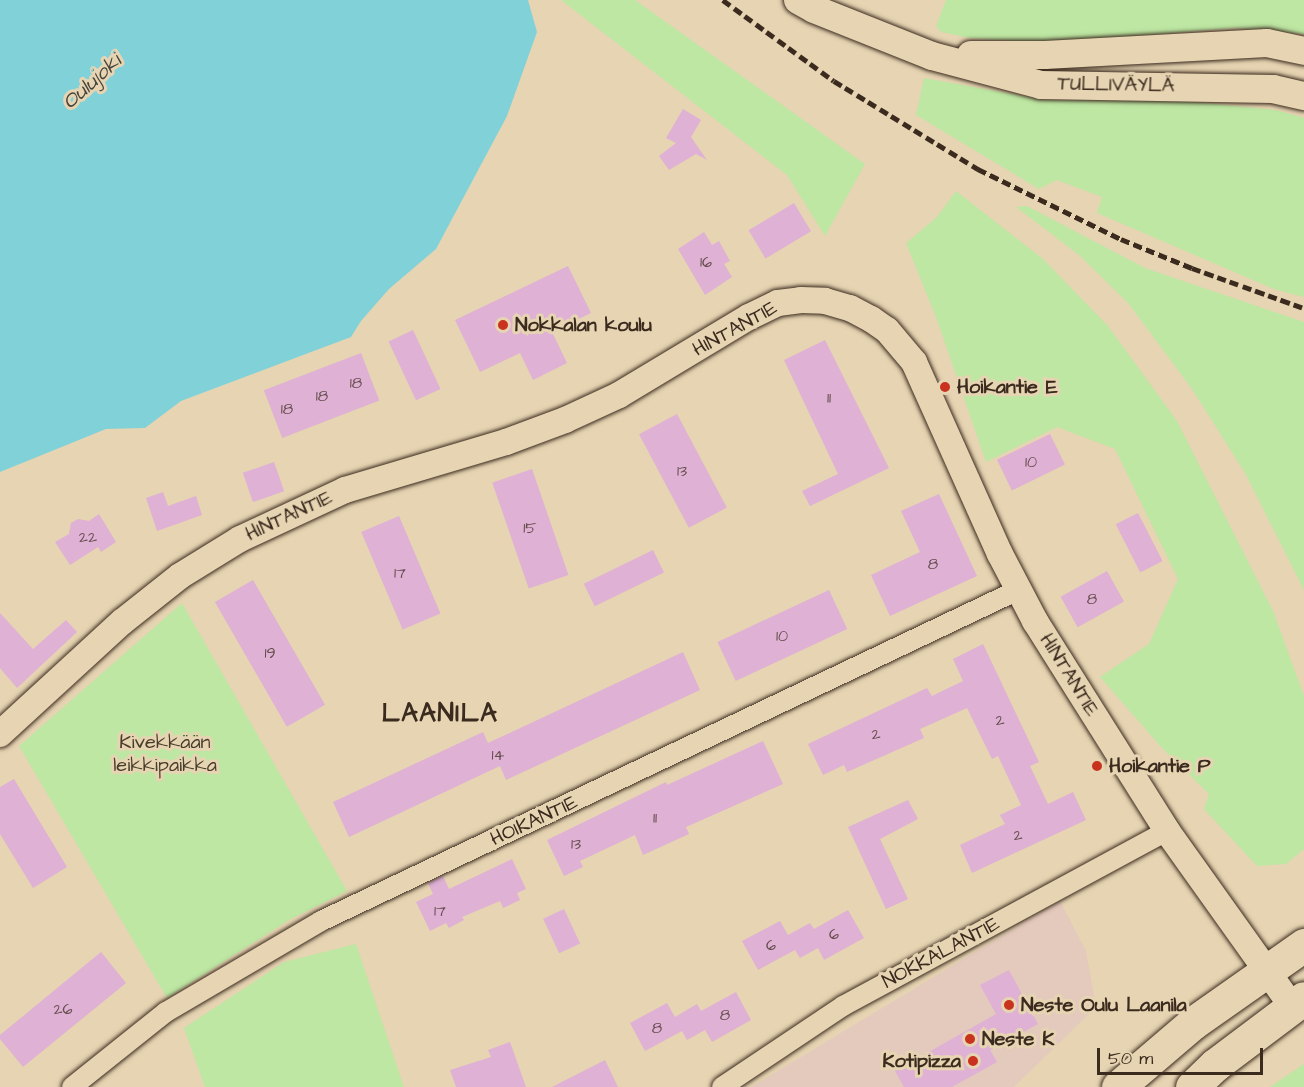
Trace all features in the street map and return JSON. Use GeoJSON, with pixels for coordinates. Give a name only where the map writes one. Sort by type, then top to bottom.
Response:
{"type":"FeatureCollection","features":[{"type":"Feature","properties":{"kind":"highway"},"geometry":{"type":"LineString","coordinates":[[1118,1087],[1193,1023],[1265,970],[1304,945]]}},
{"type":"Feature","properties":{"kind":"highway"},"geometry":{"type":"LineString","coordinates":[[1192,1087],[1215,1065],[1298,1002]]}},
{"type":"Feature","properties":{"kind":"main road","name":"TULLIVÄYLÄ"},"geometry":{"type":"LineString","coordinates":[[798,0],[814,9],[932,56],[1041,84],[1274,89],[1304,96]]}},
{"type":"Feature","properties":{"kind":"main road","name":"TULLIVÄYLÄ"},"geometry":{"type":"LineString","coordinates":[[932,56],[1045,55],[1267,43],[1304,51]]}},
{"type":"Feature","properties":{"kind":"street","name":"HINTANTIE"},"geometry":{"type":"LineString","coordinates":[[0,734],[122,622],[180,576],[240,538],[345,490],[506,442],[565,420],[662,371],[749,317],[778,303],[801,300],[825,302],[850,308],[871,319],[887,330],[914,362],[1018,590],[1167,831],[1265,970],[1298,1002]]}},
{"type":"Feature","properties":{"kind":"street","name":"HOIKANTIE"},"geometry":{"type":"LineString","coordinates":[[72,1087],[166,1012],[321,921],[1018,590]]}},
{"type":"Feature","properties":{"kind":"street","name":"NOKKALANTIE"},"geometry":{"type":"LineString","coordinates":[[722,1087],[843,1006],[1167,831]]}},
{"type":"Feature","properties":{"kind":"shaded area"},"geometry":{"type":"Polygon","coordinates":[[[1060,901],[1086,951],[1096,1007],[1014,1087],[751,1087],[1060,901]]]}},
{"type":"Feature","properties":{"kind":"green space"},"geometry":{"type":"Polygon","coordinates":[[[561,0],[635,0],[865,164],[825,236],[787,175],[561,0]]]}},
{"type":"Feature","properties":{"kind":"green space"},"geometry":{"type":"Polygon","coordinates":[[[946,0],[1304,0],[1304,34],[1235,28],[1042,43],[970,38],[941,32],[936,26],[946,0]]]}},
{"type":"Feature","properties":{"kind":"green space"},"geometry":{"type":"Polygon","coordinates":[[[924,78],[1045,100],[1184,101],[1276,110],[1304,118],[1304,297],[1274,289],[1097,213],[1102,197],[1057,180],[1039,189],[916,115],[924,78]]]}},
{"type":"Feature","properties":{"kind":"green space"},"geometry":{"type":"Polygon","coordinates":[[[956,191],[1043,259],[1108,326],[1177,421],[1273,611],[1304,696],[1304,849],[1286,864],[1257,866],[1204,809],[1209,794],[1162,748],[1100,677],[1149,644],[1178,579],[1115,449],[1057,427],[986,462],[936,317],[906,243],[937,217],[956,191]]]}},
{"type":"Feature","properties":{"kind":"green space"},"geometry":{"type":"Polygon","coordinates":[[[1027,206],[1145,268],[1304,322],[1304,590],[1245,473],[1192,389],[1128,303],[1079,255],[1016,207],[1027,206]]]}},
{"type":"Feature","properties":{"kind":"green space","name":"Kivekkään leikkipaikka"},"geometry":{"type":"Polygon","coordinates":[[[182,603],[347,891],[289,920],[167,998],[19,746],[182,603]]]}},
{"type":"Feature","properties":{"kind":"green space"},"geometry":{"type":"Polygon","coordinates":[[[356,944],[404,1087],[205,1087],[184,1028],[284,962],[356,944]]]}},
{"type":"Feature","properties":{"kind":"green space"},"geometry":{"type":"Polygon","coordinates":[[[1304,1064],[1304,1087],[1270,1087],[1304,1064]]]}},
{"type":"Feature","properties":{"kind":"water","name":"Oulujoki"},"geometry":{"type":"Polygon","coordinates":[[[0,0],[528,0],[537,32],[507,116],[436,249],[389,289],[361,321],[351,337],[181,401],[145,428],[106,429],[0,472],[0,0]]]}},
{"type":"Feature","properties":{"kind":"building"},"geometry":{"type":"Polygon","coordinates":[[[683,109],[701,120],[691,137],[707,160],[696,154],[669,170],[659,156],[676,143],[666,138],[683,109]]]}},
{"type":"Feature","properties":{"kind":"building"},"geometry":{"type":"Polygon","coordinates":[[[794,203],[811,231],[766,259],[749,230],[794,203]]]}},
{"type":"Feature","properties":{"kind":"building"},"geometry":{"type":"Polygon","coordinates":[[[704,232],[712,245],[719,241],[730,261],[724,264],[732,277],[705,295],[678,249],[704,232]]]}},
{"type":"Feature","properties":{"kind":"building","name":"Nokkalan koulu"},"geometry":{"type":"Polygon","coordinates":[[[568,266],[591,313],[552,332],[567,363],[533,380],[520,353],[480,372],[455,320],[568,266]]]}},
{"type":"Feature","properties":{"kind":"building"},"geometry":{"type":"Polygon","coordinates":[[[413,330],[440,389],[416,400],[389,341],[413,330]]]}},
{"type":"Feature","properties":{"kind":"building"},"geometry":{"type":"Polygon","coordinates":[[[825,340],[889,468],[810,506],[802,491],[838,474],[784,360],[825,340]]]}},
{"type":"Feature","properties":{"kind":"building"},"geometry":{"type":"Polygon","coordinates":[[[361,353],[379,401],[282,438],[264,390],[361,353]]]}},
{"type":"Feature","properties":{"kind":"building"},"geometry":{"type":"Polygon","coordinates":[[[677,414],[727,508],[689,528],[639,434],[677,414]]]}},
{"type":"Feature","properties":{"kind":"building"},"geometry":{"type":"Polygon","coordinates":[[[1050,434],[1065,465],[1012,490],[997,460],[1050,434]]]}},
{"type":"Feature","properties":{"kind":"building"},"geometry":{"type":"Polygon","coordinates":[[[274,462],[284,491],[253,502],[243,473],[274,462]]]}},
{"type":"Feature","properties":{"kind":"building"},"geometry":{"type":"Polygon","coordinates":[[[532,469],[568,575],[529,589],[492,483],[532,469]]]}},
{"type":"Feature","properties":{"kind":"building"},"geometry":{"type":"Polygon","coordinates":[[[163,492],[168,506],[196,496],[202,515],[157,531],[146,498],[163,492]]]}},
{"type":"Feature","properties":{"kind":"building"},"geometry":{"type":"Polygon","coordinates":[[[939,494],[977,576],[890,616],[871,575],[920,552],[901,511],[939,494]]]}},
{"type":"Feature","properties":{"kind":"building"},"geometry":{"type":"Polygon","coordinates":[[[1138,513],[1163,561],[1140,572],[1116,524],[1138,513]]]}},
{"type":"Feature","properties":{"kind":"building"},"geometry":{"type":"Polygon","coordinates":[[[99,514],[116,542],[101,552],[98,547],[70,565],[55,542],[69,534],[71,523],[78,519],[89,521],[99,514]]]}},
{"type":"Feature","properties":{"kind":"building"},"geometry":{"type":"Polygon","coordinates":[[[399,516],[440,614],[403,630],[361,532],[399,516]]]}},
{"type":"Feature","properties":{"kind":"building"},"geometry":{"type":"Polygon","coordinates":[[[653,550],[664,572],[595,606],[584,584],[653,550]]]}},
{"type":"Feature","properties":{"kind":"building"},"geometry":{"type":"Polygon","coordinates":[[[1107,571],[1124,602],[1078,627],[1061,597],[1107,571]]]}},
{"type":"Feature","properties":{"kind":"building"},"geometry":{"type":"Polygon","coordinates":[[[253,580],[325,705],[287,727],[215,602],[253,580]]]}},
{"type":"Feature","properties":{"kind":"building"},"geometry":{"type":"Polygon","coordinates":[[[829,590],[847,629],[736,681],[718,642],[829,590]]]}},
{"type":"Feature","properties":{"kind":"building"},"geometry":{"type":"Polygon","coordinates":[[[0,613],[33,649],[66,620],[77,632],[17,688],[0,668],[0,613]]]}},
{"type":"Feature","properties":{"kind":"building"},"geometry":{"type":"Polygon","coordinates":[[[983,644],[1039,762],[1030,766],[1048,804],[1073,792],[1086,820],[972,873],[960,845],[1005,824],[1000,815],[1021,805],[998,756],[992,759],[967,708],[920,729],[924,738],[847,772],[844,765],[823,775],[808,744],[927,688],[932,696],[963,681],[953,659],[983,644]]]}},
{"type":"Feature","properties":{"kind":"building"},"geometry":{"type":"Polygon","coordinates":[[[683,652],[700,690],[506,780],[500,766],[349,837],[333,802],[483,732],[488,743],[683,652]]]}},
{"type":"Feature","properties":{"kind":"building"},"geometry":{"type":"Polygon","coordinates":[[[763,741],[783,784],[686,827],[689,834],[643,855],[635,835],[580,861],[583,867],[564,876],[547,840],[666,782],[667,785],[763,741]]]}},
{"type":"Feature","properties":{"kind":"building"},"geometry":{"type":"Polygon","coordinates":[[[14,779],[67,867],[33,888],[0,834],[0,787],[14,779]]]}},
{"type":"Feature","properties":{"kind":"building"},"geometry":{"type":"Polygon","coordinates":[[[908,800],[918,819],[880,839],[908,899],[886,909],[848,827],[908,800]]]}},
{"type":"Feature","properties":{"kind":"building"},"geometry":{"type":"Polygon","coordinates":[[[512,859],[526,889],[517,893],[520,900],[503,908],[500,901],[462,917],[464,920],[449,928],[446,923],[430,931],[416,902],[433,894],[428,883],[443,876],[449,889],[512,859]]]}},
{"type":"Feature","properties":{"kind":"building"},"geometry":{"type":"Polygon","coordinates":[[[564,909],[580,943],[559,953],[543,919],[564,909]]]}},
{"type":"Feature","properties":{"kind":"building"},"geometry":{"type":"Polygon","coordinates":[[[848,910],[864,938],[824,960],[818,948],[800,958],[795,950],[758,970],[742,941],[780,921],[788,935],[810,923],[814,929],[848,910]]]}},
{"type":"Feature","properties":{"kind":"building"},"geometry":{"type":"Polygon","coordinates":[[[101,952],[126,983],[23,1067],[0,1039],[0,1035],[101,952]]]}},
{"type":"Feature","properties":{"kind":"building"},"geometry":{"type":"Polygon","coordinates":[[[1009,970],[1038,1024],[990,1050],[997,1062],[952,1087],[904,1087],[895,1071],[996,1014],[980,985],[1009,970]]]}},
{"type":"Feature","properties":{"kind":"building"},"geometry":{"type":"Polygon","coordinates":[[[736,992],[751,1020],[712,1042],[705,1030],[687,1040],[682,1031],[645,1051],[630,1023],[667,1003],[675,1017],[697,1004],[701,1011],[736,992]]]}},
{"type":"Feature","properties":{"kind":"building"},"geometry":{"type":"Polygon","coordinates":[[[510,1042],[526,1087],[456,1087],[450,1070],[491,1057],[488,1050],[510,1042]]]}},
{"type":"Feature","properties":{"kind":"building"},"geometry":{"type":"Polygon","coordinates":[[[605,1060],[618,1087],[552,1087],[605,1060]]]}},
{"type":"Feature","properties":{"kind":"railway"},"geometry":{"type":"LineString","coordinates":[[723,0],[834,81],[978,169],[1121,239],[1192,268],[1304,308]]}},
{"type":"Feature","properties":{"kind":"place","name":"Nokkalan koulu"},"geometry":{"type":"Point","coordinates":[503,325]}},
{"type":"Feature","properties":{"kind":"place","name":"Hoikantie E"},"geometry":{"type":"Point","coordinates":[945,387]}},
{"type":"Feature","properties":{"kind":"place","name":"Hoikantie P"},"geometry":{"type":"Point","coordinates":[1097,766]}},
{"type":"Feature","properties":{"kind":"place","name":"Neste Oulu Laanila"},"geometry":{"type":"Point","coordinates":[1009,1005]}},
{"type":"Feature","properties":{"kind":"place","name":"Neste K"},"geometry":{"type":"Point","coordinates":[970,1039]}},
{"type":"Feature","properties":{"kind":"place","name":"Kotipizza"},"geometry":{"type":"Point","coordinates":[973,1061]}},
{"type":"Feature","properties":{"kind":"district","name":"LAANILA"},"geometry":{"type":"Point","coordinates":[440,714]}}]}
